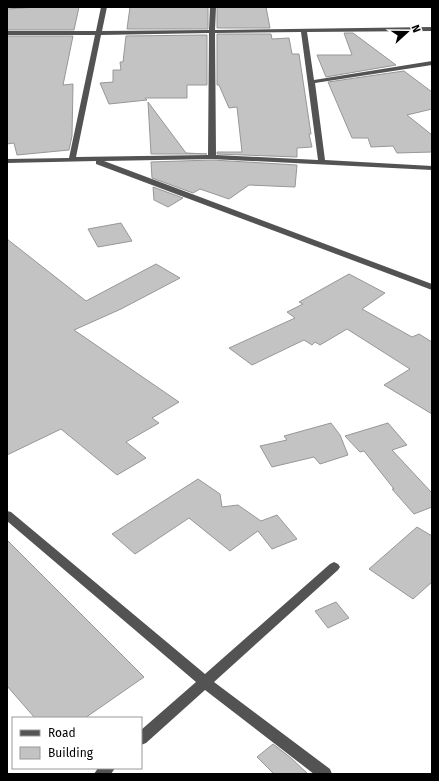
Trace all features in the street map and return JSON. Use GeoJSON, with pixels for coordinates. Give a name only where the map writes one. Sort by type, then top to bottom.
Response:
{"type":"FeatureCollection","features":[{"type":"Feature","properties":{"kind":"street"},"geometry":{"type":"LineString","coordinates":[[72,160],[104,7]]}},
{"type":"Feature","properties":{"kind":"street"},"geometry":{"type":"LineString","coordinates":[[212,157],[213,7]]}},
{"type":"Feature","properties":{"kind":"street"},"geometry":{"type":"LineString","coordinates":[[7,33],[432,29]]}},
{"type":"Feature","properties":{"kind":"street"},"geometry":{"type":"LineString","coordinates":[[304,30],[322,163]]}},
{"type":"Feature","properties":{"kind":"street"},"geometry":{"type":"LineString","coordinates":[[311,82],[432,62]]}},
{"type":"Feature","properties":{"kind":"street"},"geometry":{"type":"LineString","coordinates":[[7,161],[212,157],[432,168]]}},
{"type":"Feature","properties":{"kind":"street"},"geometry":{"type":"LineString","coordinates":[[92,160],[432,287]]}},
{"type":"Feature","properties":{"kind":"street"},"geometry":{"type":"LineString","coordinates":[[7,515],[205,682],[325,774]]}},
{"type":"Feature","properties":{"kind":"street"},"geometry":{"type":"LineString","coordinates":[[142,738],[334,567]]}},
{"type":"Feature","properties":{"kind":"building"},"geometry":{"type":"Polygon","coordinates":[[[79,7],[74,30],[7,30],[7,9],[79,7]]]}},
{"type":"Feature","properties":{"kind":"building"},"geometry":{"type":"Polygon","coordinates":[[[130,7],[208,7],[208,29],[127,29],[130,7]]]}},
{"type":"Feature","properties":{"kind":"building"},"geometry":{"type":"Polygon","coordinates":[[[217,7],[266,7],[270,28],[217,28],[217,7]]]}},
{"type":"Feature","properties":{"kind":"building"},"geometry":{"type":"Polygon","coordinates":[[[344,33],[353,33],[396,65],[326,77],[317,55],[352,55],[344,33]]]}},
{"type":"Feature","properties":{"kind":"building"},"geometry":{"type":"Polygon","coordinates":[[[217,34],[271,34],[272,39],[289,38],[292,54],[299,54],[312,147],[297,148],[297,157],[217,154],[217,152],[242,152],[237,107],[229,108],[219,85],[217,85],[217,34]]]}},
{"type":"Feature","properties":{"kind":"building"},"geometry":{"type":"Polygon","coordinates":[[[207,35],[207,85],[187,85],[187,98],[145,98],[147,100],[109,104],[100,83],[113,82],[113,70],[121,70],[120,62],[123,62],[126,36],[207,35]]]}},
{"type":"Feature","properties":{"kind":"building"},"geometry":{"type":"Polygon","coordinates":[[[7,36],[73,36],[63,85],[73,84],[72,136],[69,150],[17,155],[14,143],[7,144],[7,36]]]}},
{"type":"Feature","properties":{"kind":"building"},"geometry":{"type":"Polygon","coordinates":[[[404,71],[432,92],[432,109],[407,115],[432,135],[432,152],[397,153],[393,146],[371,147],[368,138],[352,138],[328,82],[404,71]]]}},
{"type":"Feature","properties":{"kind":"building"},"geometry":{"type":"Polygon","coordinates":[[[148,102],[186,153],[207,154],[151,154],[148,102]]]}},
{"type":"Feature","properties":{"kind":"building"},"geometry":{"type":"Polygon","coordinates":[[[212,160],[297,165],[295,187],[249,185],[229,199],[200,189],[193,193],[152,178],[151,162],[212,160]]]}},
{"type":"Feature","properties":{"kind":"building"},"geometry":{"type":"Polygon","coordinates":[[[153,187],[183,198],[168,207],[154,200],[153,187]]]}},
{"type":"Feature","properties":{"kind":"building"},"geometry":{"type":"Polygon","coordinates":[[[121,223],[132,241],[98,247],[88,229],[121,223]]]}},
{"type":"Feature","properties":{"kind":"building"},"geometry":{"type":"Polygon","coordinates":[[[7,239],[86,301],[156,264],[180,278],[121,309],[74,330],[179,402],[152,418],[159,423],[126,442],[146,458],[117,475],[61,429],[7,455],[7,239]]]}},
{"type":"Feature","properties":{"kind":"building"},"geometry":{"type":"Polygon","coordinates":[[[349,274],[385,293],[362,309],[412,337],[419,334],[432,342],[432,414],[384,385],[410,369],[347,329],[320,345],[315,342],[312,345],[304,340],[252,365],[229,348],[295,318],[287,312],[303,304],[299,302],[349,274]]]}},
{"type":"Feature","properties":{"kind":"building"},"geometry":{"type":"Polygon","coordinates":[[[331,423],[340,435],[348,455],[320,464],[314,457],[272,467],[260,446],[287,440],[284,436],[331,423]]]}},
{"type":"Feature","properties":{"kind":"building"},"geometry":{"type":"Polygon","coordinates":[[[388,423],[407,445],[392,450],[432,493],[432,507],[414,514],[392,489],[394,489],[364,451],[360,452],[345,436],[388,423]]]}},
{"type":"Feature","properties":{"kind":"building"},"geometry":{"type":"Polygon","coordinates":[[[198,479],[220,494],[222,507],[238,505],[261,521],[277,515],[297,539],[272,549],[258,531],[230,551],[189,518],[135,554],[112,534],[198,479]]]}},
{"type":"Feature","properties":{"kind":"building"},"geometry":{"type":"Polygon","coordinates":[[[417,527],[432,536],[432,582],[413,599],[369,569],[417,527]]]}},
{"type":"Feature","properties":{"kind":"building"},"geometry":{"type":"Polygon","coordinates":[[[7,540],[144,677],[86,717],[34,717],[7,686],[7,540]]]}},
{"type":"Feature","properties":{"kind":"building"},"geometry":{"type":"Polygon","coordinates":[[[336,602],[349,618],[328,628],[315,611],[336,602]]]}},
{"type":"Feature","properties":{"kind":"building"},"geometry":{"type":"Polygon","coordinates":[[[273,744],[308,774],[274,774],[257,757],[273,744]]]}}]}
